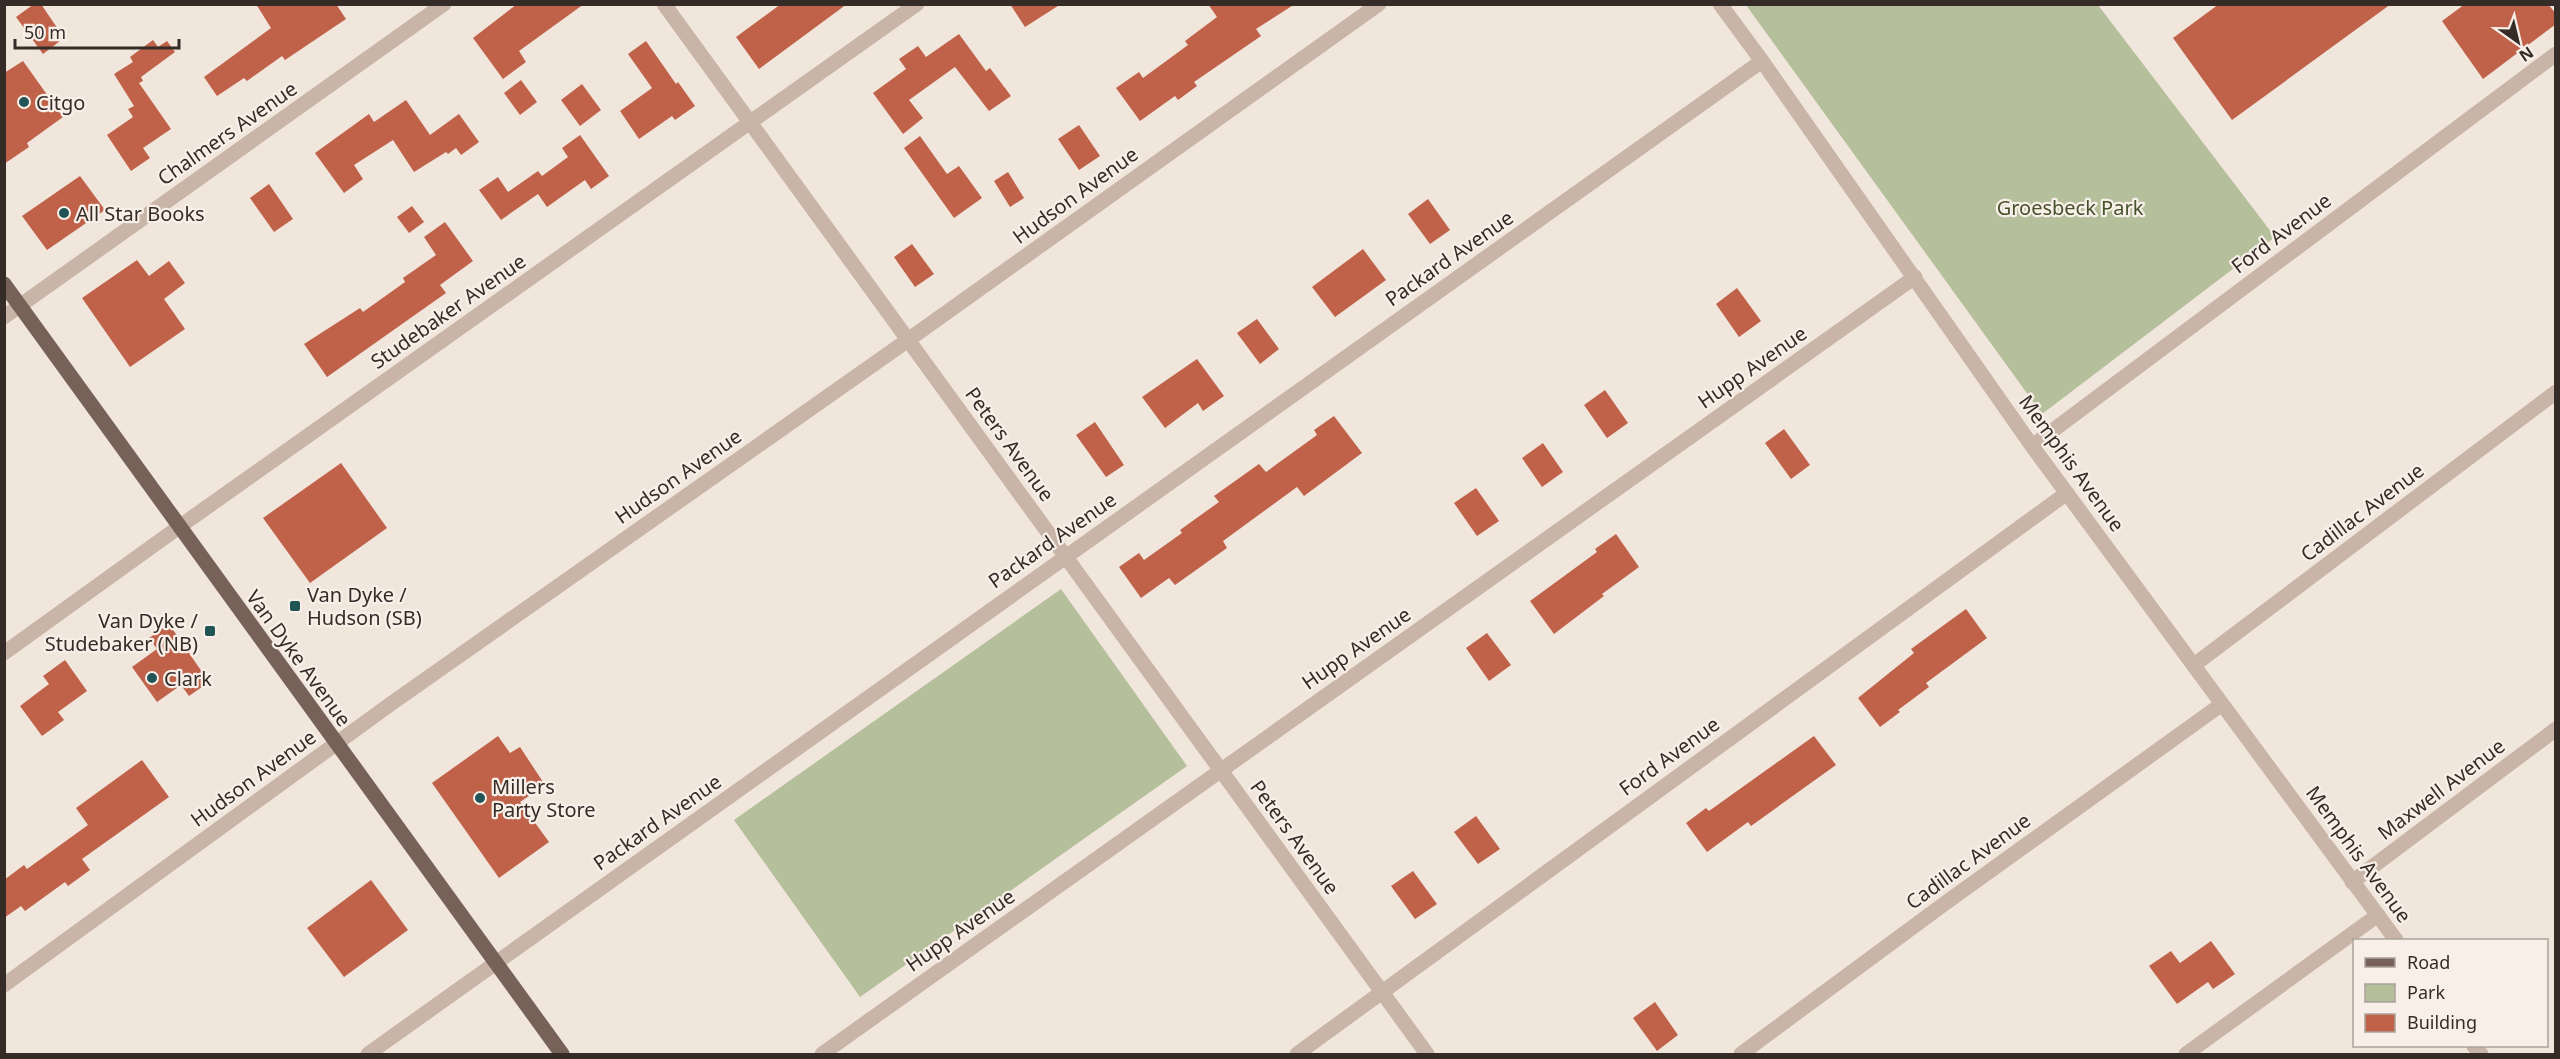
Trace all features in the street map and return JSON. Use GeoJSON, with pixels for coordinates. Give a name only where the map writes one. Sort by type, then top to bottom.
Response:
{"type":"FeatureCollection","features":[{"type":"Feature","properties":{"kind":"main road","name":"Van Dyke Avenue"},"geometry":{"type":"LineString","coordinates":[[4,284],[562,1054]]}},
{"type":"Feature","properties":{"kind":"street","name":"Chalmers Avenue"},"geometry":{"type":"LineString","coordinates":[[4,317],[444,4]]}},
{"type":"Feature","properties":{"kind":"street","name":"Peters Avenue"},"geometry":{"type":"LineString","coordinates":[[664,4],[1427,1054]]}},
{"type":"Feature","properties":{"kind":"street","name":"Studebaker Avenue"},"geometry":{"type":"LineString","coordinates":[[4,653],[179,526],[917,4]]}},
{"type":"Feature","properties":{"kind":"street","name":"Hudson Avenue"},"geometry":{"type":"LineString","coordinates":[[4,985],[336,744],[1379,4]]}},
{"type":"Feature","properties":{"kind":"street","name":"Memphis Avenue"},"geometry":{"type":"LineString","coordinates":[[1720,4],[1915,277],[2032,446],[2395,939]]}},
{"type":"Feature","properties":{"kind":"street","name":"Ford Avenue"},"geometry":{"type":"LineString","coordinates":[[2032,446],[2556,54]]}},
{"type":"Feature","properties":{"kind":"street","name":"Packard Avenue"},"geometry":{"type":"LineString","coordinates":[[368,1054],[1762,61]]}},
{"type":"Feature","properties":{"kind":"street","name":"Hupp Avenue"},"geometry":{"type":"LineString","coordinates":[[822,1054],[1915,277]]}},
{"type":"Feature","properties":{"kind":"street","name":"Cadillac Avenue"},"geometry":{"type":"LineString","coordinates":[[2194,665],[2556,392]]}},
{"type":"Feature","properties":{"kind":"street","name":"Ford Avenue"},"geometry":{"type":"LineString","coordinates":[[1297,1054],[2067,493]]}},
{"type":"Feature","properties":{"kind":"street","name":"Cadillac Avenue"},"geometry":{"type":"LineString","coordinates":[[1741,1054],[1953,897],[2222,704]]}},
{"type":"Feature","properties":{"kind":"street","name":"Maxwell Avenue"},"geometry":{"type":"LineString","coordinates":[[2352,882],[2556,729]]}},
{"type":"Feature","properties":{"kind":"street"},"geometry":{"type":"LineString","coordinates":[[2186,1054],[2378,915]]}},
{"type":"Feature","properties":{"kind":"green space","name":"Groesbeck Park"},"geometry":{"type":"Polygon","coordinates":[[[1746,5],[2098,5],[2275,237],[2042,414],[1746,5]]]}},
{"type":"Feature","properties":{"kind":"green space"},"geometry":{"type":"Polygon","coordinates":[[[1061,589],[1187,766],[860,997],[734,820],[1061,589]]]}},
{"type":"Feature","properties":{"kind":"building"},"geometry":{"type":"Polygon","coordinates":[[[34,4],[41,4],[64,38],[43,54],[16,17],[34,4]]]}},
{"type":"Feature","properties":{"kind":"building"},"geometry":{"type":"Polygon","coordinates":[[[256,4],[336,4],[346,19],[285,60],[282,56],[247,81],[244,78],[217,96],[204,77],[271,28],[256,4]]]}},
{"type":"Feature","properties":{"kind":"building"},"geometry":{"type":"Polygon","coordinates":[[[517,4],[584,4],[519,51],[526,62],[503,79],[473,38],[517,4]]]}},
{"type":"Feature","properties":{"kind":"building"},"geometry":{"type":"Polygon","coordinates":[[[781,4],[847,4],[759,69],[736,37],[781,4]]]}},
{"type":"Feature","properties":{"kind":"building"},"geometry":{"type":"Polygon","coordinates":[[[1010,4],[1061,4],[1025,27],[1010,4]]]}},
{"type":"Feature","properties":{"kind":"building"},"geometry":{"type":"Polygon","coordinates":[[[1208,4],[1295,4],[1256,29],[1261,36],[1194,82],[1197,86],[1178,100],[1175,96],[1140,121],[1116,88],[1139,72],[1143,78],[1188,45],[1185,41],[1217,17],[1208,4]]]}},
{"type":"Feature","properties":{"kind":"building"},"geometry":{"type":"Polygon","coordinates":[[[2219,4],[2391,4],[2232,120],[2173,38],[2219,4]]]}},
{"type":"Feature","properties":{"kind":"building"},"geometry":{"type":"Polygon","coordinates":[[[2465,4],[2548,4],[2556,14],[2556,24],[2483,79],[2442,21],[2465,4]]]}},
{"type":"Feature","properties":{"kind":"building"},"geometry":{"type":"Polygon","coordinates":[[[959,34],[986,71],[990,68],[1011,96],[989,111],[955,67],[909,100],[923,118],[903,134],[873,93],[906,69],[899,59],[918,46],[926,57],[959,34]]]}},
{"type":"Feature","properties":{"kind":"building"},"geometry":{"type":"Polygon","coordinates":[[[153,40],[158,47],[167,41],[175,52],[141,77],[143,81],[139,83],[171,129],[143,148],[150,158],[131,171],[107,135],[133,117],[128,109],[134,106],[114,74],[133,62],[130,57],[153,40]]]}},
{"type":"Feature","properties":{"kind":"building"},"geometry":{"type":"Polygon","coordinates":[[[646,41],[676,84],[678,82],[695,106],[675,120],[672,116],[639,139],[620,111],[652,88],[628,54],[646,41]]]}},
{"type":"Feature","properties":{"kind":"building"},"geometry":{"type":"Polygon","coordinates":[[[23,61],[63,117],[27,143],[29,147],[4,164],[4,73],[23,61]]]}},
{"type":"Feature","properties":{"kind":"building"},"geometry":{"type":"Polygon","coordinates":[[[521,80],[537,102],[520,115],[504,93],[521,80]]]}},
{"type":"Feature","properties":{"kind":"building"},"geometry":{"type":"Polygon","coordinates":[[[582,84],[601,110],[580,126],[561,100],[582,84]]]}},
{"type":"Feature","properties":{"kind":"building"},"geometry":{"type":"Polygon","coordinates":[[[406,100],[430,135],[459,114],[479,142],[461,155],[456,148],[448,154],[446,152],[414,172],[393,140],[354,165],[363,179],[344,193],[315,153],[369,114],[374,122],[406,100]]]}},
{"type":"Feature","properties":{"kind":"building"},"geometry":{"type":"Polygon","coordinates":[[[1079,125],[1100,156],[1079,170],[1058,139],[1079,125]]]}},
{"type":"Feature","properties":{"kind":"building"},"geometry":{"type":"Polygon","coordinates":[[[580,135],[609,176],[591,189],[585,180],[547,207],[538,194],[501,220],[479,190],[498,177],[508,192],[538,171],[542,176],[568,157],[562,148],[580,135]]]}},
{"type":"Feature","properties":{"kind":"building"},"geometry":{"type":"Polygon","coordinates":[[[920,136],[947,174],[959,166],[982,198],[954,218],[904,148],[920,136]]]}},
{"type":"Feature","properties":{"kind":"building"},"geometry":{"type":"Polygon","coordinates":[[[1008,172],[1024,198],[1010,207],[994,181],[1008,172]]]}},
{"type":"Feature","properties":{"kind":"building","name":"All Star Books"},"geometry":{"type":"Polygon","coordinates":[[[80,176],[105,210],[47,250],[22,216],[80,176]]]}},
{"type":"Feature","properties":{"kind":"building"},"geometry":{"type":"Polygon","coordinates":[[[269,184],[293,219],[274,232],[250,198],[269,184]]]}},
{"type":"Feature","properties":{"kind":"building"},"geometry":{"type":"Polygon","coordinates":[[[1428,199],[1450,230],[1430,244],[1408,214],[1428,199]]]}},
{"type":"Feature","properties":{"kind":"building"},"geometry":{"type":"Polygon","coordinates":[[[412,206],[424,222],[409,233],[397,217],[412,206]]]}},
{"type":"Feature","properties":{"kind":"building"},"geometry":{"type":"Polygon","coordinates":[[[445,222],[473,261],[440,285],[446,293],[327,377],[304,344],[360,308],[363,312],[405,282],[403,278],[436,255],[424,237],[445,222]]]}},
{"type":"Feature","properties":{"kind":"building"},"geometry":{"type":"Polygon","coordinates":[[[912,244],[934,274],[915,287],[894,257],[912,244]]]}},
{"type":"Feature","properties":{"kind":"building"},"geometry":{"type":"Polygon","coordinates":[[[1363,249],[1386,280],[1335,317],[1312,287],[1363,249]]]}},
{"type":"Feature","properties":{"kind":"building"},"geometry":{"type":"Polygon","coordinates":[[[137,260],[149,276],[169,261],[185,283],[164,299],[185,329],[130,367],[82,298],[137,260]]]}},
{"type":"Feature","properties":{"kind":"building"},"geometry":{"type":"Polygon","coordinates":[[[1737,288],[1761,321],[1739,337],[1716,304],[1737,288]]]}},
{"type":"Feature","properties":{"kind":"building"},"geometry":{"type":"Polygon","coordinates":[[[1257,319],[1279,349],[1260,364],[1237,333],[1257,319]]]}},
{"type":"Feature","properties":{"kind":"building"},"geometry":{"type":"Polygon","coordinates":[[[1197,359],[1224,396],[1203,411],[1198,403],[1165,428],[1142,397],[1197,359]]]}},
{"type":"Feature","properties":{"kind":"building"},"geometry":{"type":"Polygon","coordinates":[[[1605,390],[1628,423],[1607,438],[1584,405],[1605,390]]]}},
{"type":"Feature","properties":{"kind":"building"},"geometry":{"type":"Polygon","coordinates":[[[1334,416],[1362,453],[1304,496],[1297,487],[1223,541],[1227,548],[1175,585],[1169,578],[1141,598],[1119,567],[1139,553],[1144,560],[1182,533],[1180,530],[1219,502],[1214,496],[1259,464],[1266,472],[1317,435],[1314,430],[1334,416]]]}},
{"type":"Feature","properties":{"kind":"building"},"geometry":{"type":"Polygon","coordinates":[[[1095,422],[1124,465],[1106,477],[1076,435],[1095,422]]]}},
{"type":"Feature","properties":{"kind":"building"},"geometry":{"type":"Polygon","coordinates":[[[1784,429],[1810,465],[1791,479],[1765,443],[1784,429]]]}},
{"type":"Feature","properties":{"kind":"building"},"geometry":{"type":"Polygon","coordinates":[[[1543,443],[1563,472],[1542,487],[1522,458],[1543,443]]]}},
{"type":"Feature","properties":{"kind":"building"},"geometry":{"type":"Polygon","coordinates":[[[341,463],[387,528],[310,583],[263,518],[341,463]]]}},
{"type":"Feature","properties":{"kind":"building"},"geometry":{"type":"Polygon","coordinates":[[[1476,488],[1499,521],[1477,536],[1454,503],[1476,488]]]}},
{"type":"Feature","properties":{"kind":"building"},"geometry":{"type":"Polygon","coordinates":[[[1616,534],[1639,567],[1554,634],[1530,601],[1597,552],[1595,549],[1616,534]]]}},
{"type":"Feature","properties":{"kind":"building"},"geometry":{"type":"Polygon","coordinates":[[[1966,609],[1987,638],[1926,683],[1929,687],[1880,727],[1858,698],[1914,653],[1911,649],[1966,609]]]}},
{"type":"Feature","properties":{"kind":"building"},"geometry":{"type":"Polygon","coordinates":[[[169,624],[209,682],[189,696],[181,685],[157,702],[132,667],[157,649],[149,638],[169,624]]]}},
{"type":"Feature","properties":{"kind":"building"},"geometry":{"type":"Polygon","coordinates":[[[1487,633],[1511,665],[1489,681],[1466,648],[1487,633]]]}},
{"type":"Feature","properties":{"kind":"building"},"geometry":{"type":"Polygon","coordinates":[[[65,660],[87,691],[58,712],[64,720],[42,736],[20,706],[49,684],[43,676],[65,660]]]}},
{"type":"Feature","properties":{"kind":"building"},"geometry":{"type":"Polygon","coordinates":[[[498,736],[510,753],[520,747],[545,785],[520,802],[549,842],[499,878],[432,783],[498,736]]]}},
{"type":"Feature","properties":{"kind":"building"},"geometry":{"type":"Polygon","coordinates":[[[1814,736],[1836,765],[1751,826],[1748,822],[1707,852],[1686,823],[1706,808],[1709,811],[1814,736]]]}},
{"type":"Feature","properties":{"kind":"building"},"geometry":{"type":"Polygon","coordinates":[[[142,760],[169,797],[82,859],[90,870],[68,886],[65,882],[25,911],[21,906],[4,918],[4,880],[24,865],[27,869],[88,825],[76,808],[142,760]]]}},
{"type":"Feature","properties":{"kind":"building"},"geometry":{"type":"Polygon","coordinates":[[[1476,816],[1500,849],[1478,864],[1454,832],[1476,816]]]}},
{"type":"Feature","properties":{"kind":"building"},"geometry":{"type":"Polygon","coordinates":[[[1413,871],[1437,904],[1415,919],[1391,886],[1413,871]]]}},
{"type":"Feature","properties":{"kind":"building"},"geometry":{"type":"Polygon","coordinates":[[[371,880],[408,930],[344,977],[307,928],[371,880]]]}},
{"type":"Feature","properties":{"kind":"building"},"geometry":{"type":"Polygon","coordinates":[[[2211,941],[2235,974],[2213,989],[2208,982],[2177,1004],[2149,966],[2171,951],[2180,963],[2211,941]]]}},
{"type":"Feature","properties":{"kind":"building"},"geometry":{"type":"Polygon","coordinates":[[[1655,1002],[1678,1035],[1657,1051],[1633,1018],[1655,1002]]]}},
{"type":"Feature","properties":{"kind":"place","name":"Citgo"},"geometry":{"type":"Point","coordinates":[24,102]}},
{"type":"Feature","properties":{"kind":"place","name":"All Star Books"},"geometry":{"type":"Point","coordinates":[64,213]}},
{"type":"Feature","properties":{"kind":"place","name":"Van Dyke / Hudson (SB)"},"geometry":{"type":"Point","coordinates":[295,606]}},
{"type":"Feature","properties":{"kind":"place","name":"Van Dyke / Studebaker (NB)"},"geometry":{"type":"Point","coordinates":[210,631]}},
{"type":"Feature","properties":{"kind":"place","name":"Clark"},"geometry":{"type":"Point","coordinates":[152,678]}},
{"type":"Feature","properties":{"kind":"place","name":"Millers Party Store"},"geometry":{"type":"Point","coordinates":[480,798]}}]}
